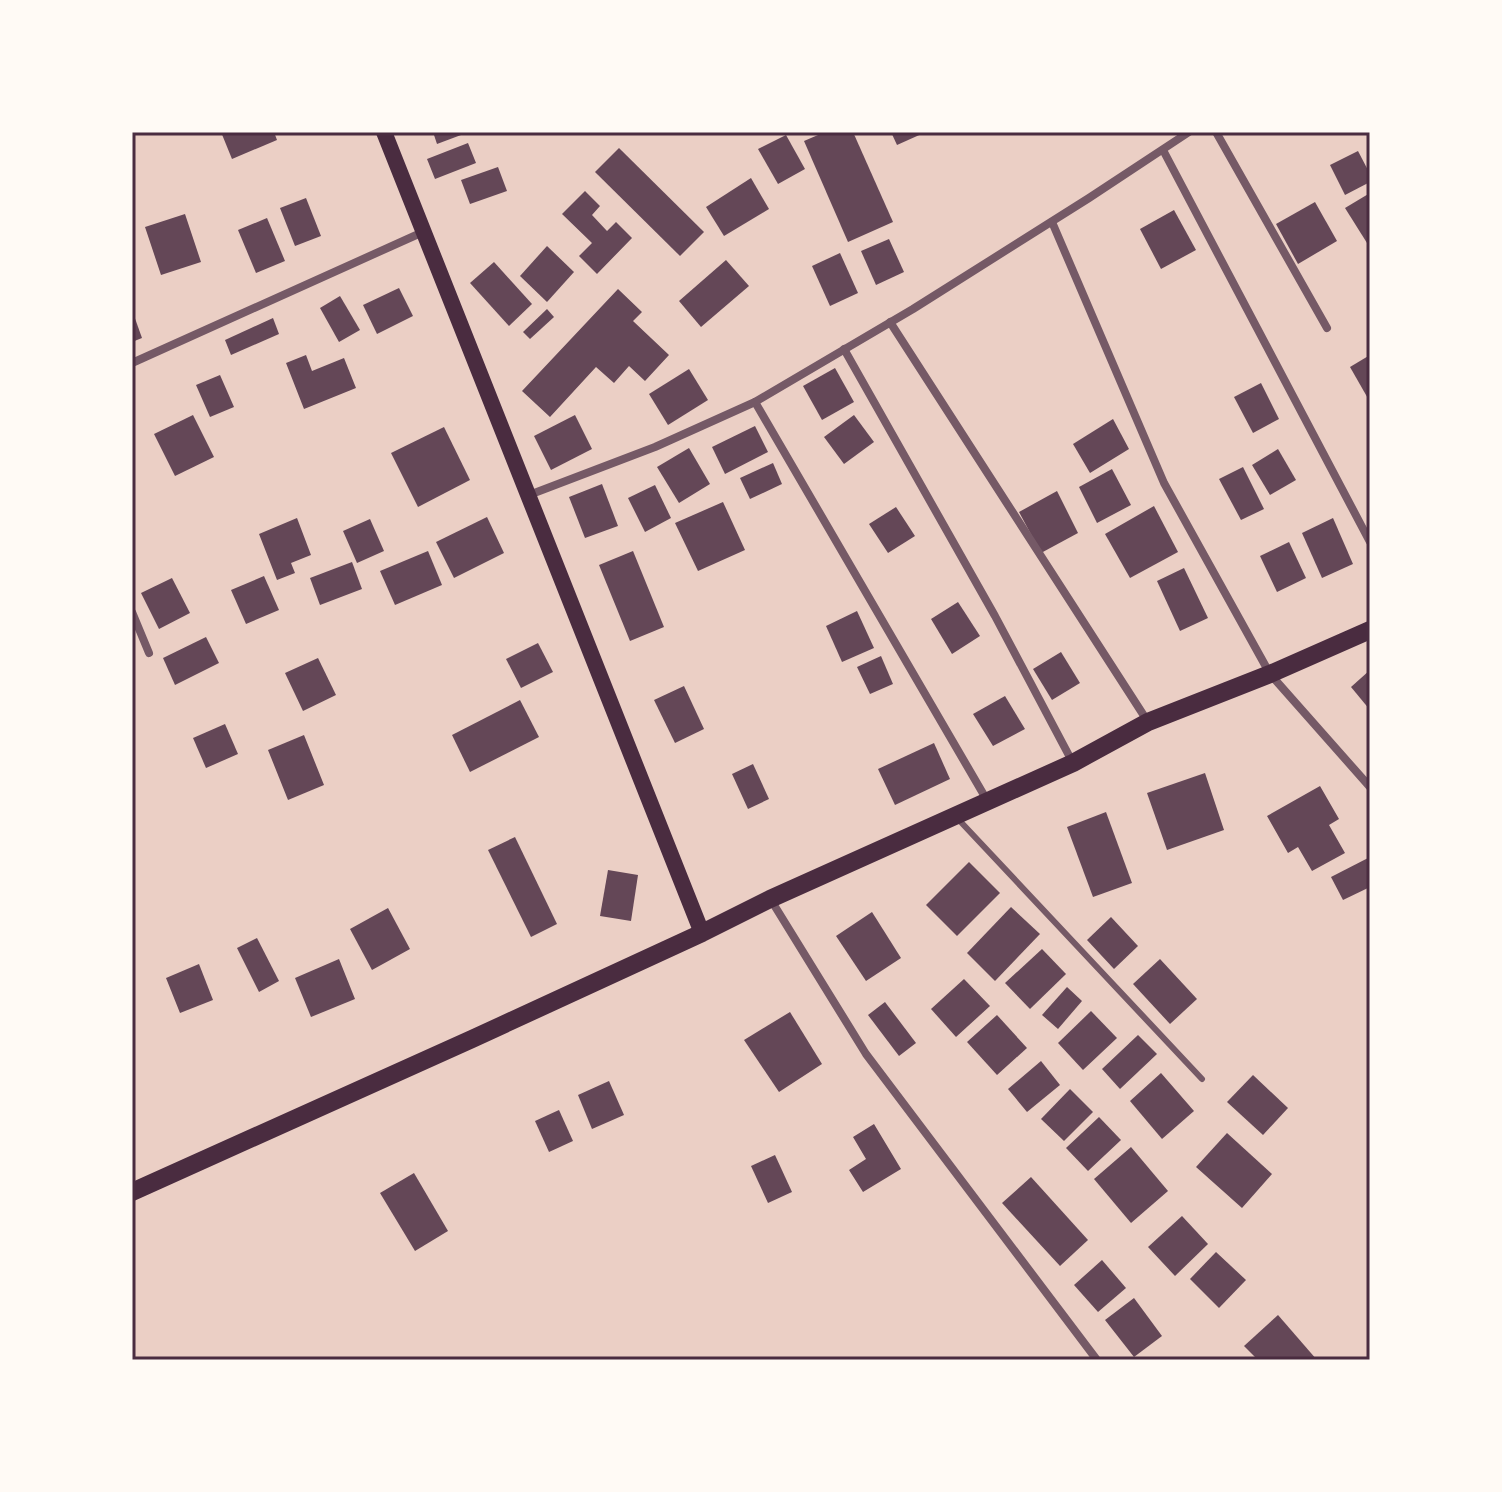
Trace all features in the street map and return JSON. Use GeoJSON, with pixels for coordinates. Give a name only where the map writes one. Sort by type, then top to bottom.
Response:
{"type":"FeatureCollection","features":[{"type":"Feature","properties":{"kind":"main road"},"geometry":{"type":"LineString","coordinates":[[384,132],[702,933]]}},
{"type":"Feature","properties":{"kind":"main road"},"geometry":{"type":"LineString","coordinates":[[132,1192],[1073,763],[1148,722],[1370,630]]}},
{"type":"Feature","properties":{"kind":"street"},"geometry":{"type":"LineString","coordinates":[[529,495],[655,447],[755,402],[1052,222],[1189,132]]}},
{"type":"Feature","properties":{"kind":"street"},"geometry":{"type":"LineString","coordinates":[[1216,132],[1327,328]]}},
{"type":"Feature","properties":{"kind":"street"},"geometry":{"type":"LineString","coordinates":[[1163,150],[1370,542]]}},
{"type":"Feature","properties":{"kind":"street"},"geometry":{"type":"LineString","coordinates":[[1052,222],[1164,483],[1270,674],[1370,787]]}},
{"type":"Feature","properties":{"kind":"street"},"geometry":{"type":"LineString","coordinates":[[132,363],[424,232]]}},
{"type":"Feature","properties":{"kind":"street"},"geometry":{"type":"LineString","coordinates":[[890,322],[1148,722]]}},
{"type":"Feature","properties":{"kind":"street"},"geometry":{"type":"LineString","coordinates":[[844,349],[995,616],[1073,763]]}},
{"type":"Feature","properties":{"kind":"street"},"geometry":{"type":"LineString","coordinates":[[755,402],[988,802]]}},
{"type":"Feature","properties":{"kind":"street"},"geometry":{"type":"LineString","coordinates":[[132,612],[149,653]]}},
{"type":"Feature","properties":{"kind":"street"},"geometry":{"type":"LineString","coordinates":[[770,899],[866,1054],[1097,1360]]}},
{"type":"Feature","properties":{"kind":"lane"},"geometry":{"type":"LineString","coordinates":[[956,816],[1202,1079]]}},
{"type":"Feature","properties":{"kind":"shaded area"},"geometry":{"type":"Polygon","coordinates":[[[132,132],[1370,132],[1370,1360],[132,1360],[132,132]]]}},
{"type":"Feature","properties":{"kind":"building"},"geometry":{"type":"Polygon","coordinates":[[[221,132],[274,132],[277,140],[232,159],[221,132]]]}},
{"type":"Feature","properties":{"kind":"building"},"geometry":{"type":"Polygon","coordinates":[[[433,132],[460,132],[461,135],[437,144],[433,132]]]}},
{"type":"Feature","properties":{"kind":"building"},"geometry":{"type":"Polygon","coordinates":[[[825,132],[853,132],[893,222],[848,242],[804,141],[825,132]]]}},
{"type":"Feature","properties":{"kind":"building"},"geometry":{"type":"Polygon","coordinates":[[[891,132],[926,132],[897,145],[891,132]]]}},
{"type":"Feature","properties":{"kind":"building"},"geometry":{"type":"Polygon","coordinates":[[[786,135],[805,169],[778,184],[758,149],[786,135]]]}},
{"type":"Feature","properties":{"kind":"building"},"geometry":{"type":"Polygon","coordinates":[[[468,143],[476,163],[435,179],[427,159],[468,143]]]}},
{"type":"Feature","properties":{"kind":"building"},"geometry":{"type":"Polygon","coordinates":[[[619,148],[704,232],[680,256],[595,172],[619,148]]]}},
{"type":"Feature","properties":{"kind":"building"},"geometry":{"type":"Polygon","coordinates":[[[1358,151],[1370,174],[1370,182],[1345,195],[1330,165],[1358,151]]]}},
{"type":"Feature","properties":{"kind":"building"},"geometry":{"type":"Polygon","coordinates":[[[498,167],[507,191],[470,204],[461,180],[498,167]]]}},
{"type":"Feature","properties":{"kind":"building"},"geometry":{"type":"Polygon","coordinates":[[[751,178],[769,209],[724,236],[706,207],[751,178]]]}},
{"type":"Feature","properties":{"kind":"building"},"geometry":{"type":"Polygon","coordinates":[[[585,191],[600,206],[592,215],[607,231],[616,222],[632,238],[597,274],[579,256],[592,243],[562,214],[585,191]]]}},
{"type":"Feature","properties":{"kind":"building"},"geometry":{"type":"Polygon","coordinates":[[[1370,193],[1370,241],[1367,243],[1345,208],[1370,193]]]}},
{"type":"Feature","properties":{"kind":"building"},"geometry":{"type":"Polygon","coordinates":[[[306,198],[321,236],[295,246],[280,208],[306,198]]]}},
{"type":"Feature","properties":{"kind":"building"},"geometry":{"type":"Polygon","coordinates":[[[1315,202],[1337,241],[1298,264],[1276,224],[1315,202]]]}},
{"type":"Feature","properties":{"kind":"building"},"geometry":{"type":"Polygon","coordinates":[[[1174,210],[1196,250],[1161,269],[1140,229],[1174,210]]]}},
{"type":"Feature","properties":{"kind":"building"},"geometry":{"type":"Polygon","coordinates":[[[185,214],[201,262],[161,275],[145,227],[185,214]]]}},
{"type":"Feature","properties":{"kind":"building"},"geometry":{"type":"Polygon","coordinates":[[[267,218],[285,261],[256,273],[238,230],[267,218]]]}},
{"type":"Feature","properties":{"kind":"building"},"geometry":{"type":"Polygon","coordinates":[[[889,239],[904,272],[876,285],[861,251],[889,239]]]}},
{"type":"Feature","properties":{"kind":"building"},"geometry":{"type":"Polygon","coordinates":[[[547,246],[574,272],[547,302],[520,276],[547,246]]]}},
{"type":"Feature","properties":{"kind":"building"},"geometry":{"type":"Polygon","coordinates":[[[840,253],[858,293],[830,306],[812,266],[840,253]]]}},
{"type":"Feature","properties":{"kind":"building"},"geometry":{"type":"Polygon","coordinates":[[[726,260],[749,286],[701,327],[679,301],[726,260]]]}},
{"type":"Feature","properties":{"kind":"building"},"geometry":{"type":"Polygon","coordinates":[[[494,262],[532,304],[509,326],[470,283],[494,262]]]}},
{"type":"Feature","properties":{"kind":"building"},"geometry":{"type":"Polygon","coordinates":[[[399,288],[413,316],[377,334],[363,305],[399,288]]]}},
{"type":"Feature","properties":{"kind":"building"},"geometry":{"type":"Polygon","coordinates":[[[618,289],[642,312],[633,321],[669,355],[645,381],[629,366],[614,383],[596,367],[550,417],[522,391],[618,289]]]}},
{"type":"Feature","properties":{"kind":"building"},"geometry":{"type":"Polygon","coordinates":[[[340,296],[360,330],[339,342],[320,308],[340,296]]]}},
{"type":"Feature","properties":{"kind":"building"},"geometry":{"type":"Polygon","coordinates":[[[547,309],[554,317],[530,339],[523,332],[547,309]]]}},
{"type":"Feature","properties":{"kind":"building"},"geometry":{"type":"Polygon","coordinates":[[[132,310],[142,338],[132,342],[132,310]]]}},
{"type":"Feature","properties":{"kind":"building"},"geometry":{"type":"Polygon","coordinates":[[[273,318],[279,334],[231,355],[225,340],[273,318]]]}},
{"type":"Feature","properties":{"kind":"building"},"geometry":{"type":"Polygon","coordinates":[[[306,355],[312,371],[344,358],[356,388],[304,409],[286,363],[306,355]]]}},
{"type":"Feature","properties":{"kind":"building"},"geometry":{"type":"Polygon","coordinates":[[[1370,355],[1370,402],[1350,367],[1370,355]]]}},
{"type":"Feature","properties":{"kind":"building"},"geometry":{"type":"Polygon","coordinates":[[[835,368],[854,402],[822,420],[803,386],[835,368]]]}},
{"type":"Feature","properties":{"kind":"building"},"geometry":{"type":"Polygon","coordinates":[[[689,369],[708,400],[668,425],[649,394],[689,369]]]}},
{"type":"Feature","properties":{"kind":"building"},"geometry":{"type":"Polygon","coordinates":[[[220,375],[234,407],[210,417],[196,385],[220,375]]]}},
{"type":"Feature","properties":{"kind":"building"},"geometry":{"type":"Polygon","coordinates":[[[1261,383],[1279,419],[1253,433],[1234,397],[1261,383]]]}},
{"type":"Feature","properties":{"kind":"building"},"geometry":{"type":"Polygon","coordinates":[[[193,415],[214,457],[175,476],[154,434],[193,415]]]}},
{"type":"Feature","properties":{"kind":"building"},"geometry":{"type":"Polygon","coordinates":[[[575,415],[592,449],[551,470],[534,436],[575,415]]]}},
{"type":"Feature","properties":{"kind":"building"},"geometry":{"type":"Polygon","coordinates":[[[854,415],[874,442],[844,464],[824,437],[854,415]]]}},
{"type":"Feature","properties":{"kind":"building"},"geometry":{"type":"Polygon","coordinates":[[[1113,419],[1129,449],[1090,473],[1073,444],[1113,419]]]}},
{"type":"Feature","properties":{"kind":"building"},"geometry":{"type":"Polygon","coordinates":[[[755,426],[768,452],[725,474],[712,447],[755,426]]]}},
{"type":"Feature","properties":{"kind":"building"},"geometry":{"type":"Polygon","coordinates":[[[444,427],[470,480],[418,507],[391,453],[444,427]]]}},
{"type":"Feature","properties":{"kind":"building"},"geometry":{"type":"Polygon","coordinates":[[[689,448],[710,484],[679,503],[657,467],[689,448]]]}},
{"type":"Feature","properties":{"kind":"building"},"geometry":{"type":"Polygon","coordinates":[[[1278,449],[1296,480],[1270,495],[1252,465],[1278,449]]]}},
{"type":"Feature","properties":{"kind":"building"},"geometry":{"type":"Polygon","coordinates":[[[773,463],[782,484],[750,499],[740,478],[773,463]]]}},
{"type":"Feature","properties":{"kind":"building"},"geometry":{"type":"Polygon","coordinates":[[[1243,467],[1264,509],[1241,520],[1219,479],[1243,467]]]}},
{"type":"Feature","properties":{"kind":"building"},"geometry":{"type":"Polygon","coordinates":[[[1112,469],[1131,505],[1097,523],[1079,487],[1112,469]]]}},
{"type":"Feature","properties":{"kind":"building"},"geometry":{"type":"Polygon","coordinates":[[[602,484],[618,526],[585,538],[569,497],[602,484]]]}},
{"type":"Feature","properties":{"kind":"building"},"geometry":{"type":"Polygon","coordinates":[[[655,485],[671,518],[645,532],[628,498],[655,485]]]}},
{"type":"Feature","properties":{"kind":"building"},"geometry":{"type":"Polygon","coordinates":[[[1057,491],[1078,533],[1041,553],[1019,512],[1057,491]]]}},
{"type":"Feature","properties":{"kind":"building"},"geometry":{"type":"Polygon","coordinates":[[[723,502],[745,550],[698,571],[675,523],[723,502]]]}},
{"type":"Feature","properties":{"kind":"building"},"geometry":{"type":"Polygon","coordinates":[[[1154,506],[1178,552],[1130,578],[1105,534],[1154,506]]]}},
{"type":"Feature","properties":{"kind":"building"},"geometry":{"type":"Polygon","coordinates":[[[896,507],[915,536],[888,553],[869,524],[896,507]]]}},
{"type":"Feature","properties":{"kind":"building"},"geometry":{"type":"Polygon","coordinates":[[[487,517],[504,553],[454,578],[436,542],[487,517]]]}},
{"type":"Feature","properties":{"kind":"building"},"geometry":{"type":"Polygon","coordinates":[[[297,518],[311,555],[291,563],[295,573],[277,580],[259,534],[297,518]]]}},
{"type":"Feature","properties":{"kind":"building"},"geometry":{"type":"Polygon","coordinates":[[[1333,518],[1353,564],[1322,578],[1302,533],[1333,518]]]}},
{"type":"Feature","properties":{"kind":"building"},"geometry":{"type":"Polygon","coordinates":[[[370,519],[384,551],[357,563],[343,531],[370,519]]]}},
{"type":"Feature","properties":{"kind":"building"},"geometry":{"type":"Polygon","coordinates":[[[1289,542],[1306,578],[1277,592],[1260,556],[1289,542]]]}},
{"type":"Feature","properties":{"kind":"building"},"geometry":{"type":"Polygon","coordinates":[[[428,551],[442,585],[395,605],[380,571],[428,551]]]}},
{"type":"Feature","properties":{"kind":"building"},"geometry":{"type":"Polygon","coordinates":[[[633,551],[664,627],[630,641],[599,565],[633,551]]]}},
{"type":"Feature","properties":{"kind":"building"},"geometry":{"type":"Polygon","coordinates":[[[352,562],[362,589],[320,605],[310,578],[352,562]]]}},
{"type":"Feature","properties":{"kind":"building"},"geometry":{"type":"Polygon","coordinates":[[[1184,568],[1208,618],[1180,631],[1157,581],[1184,568]]]}},
{"type":"Feature","properties":{"kind":"building"},"geometry":{"type":"Polygon","coordinates":[[[264,576],[279,610],[246,624],[231,590],[264,576]]]}},
{"type":"Feature","properties":{"kind":"building"},"geometry":{"type":"Polygon","coordinates":[[[172,578],[190,613],[159,629],[141,593],[172,578]]]}},
{"type":"Feature","properties":{"kind":"building"},"geometry":{"type":"Polygon","coordinates":[[[958,602],[980,636],[952,654],[931,619],[958,602]]]}},
{"type":"Feature","properties":{"kind":"building"},"geometry":{"type":"Polygon","coordinates":[[[857,611],[874,648],[842,662],[826,626],[857,611]]]}},
{"type":"Feature","properties":{"kind":"building"},"geometry":{"type":"Polygon","coordinates":[[[206,637],[219,663],[175,685],[163,658],[206,637]]]}},
{"type":"Feature","properties":{"kind":"building"},"geometry":{"type":"Polygon","coordinates":[[[538,643],[553,672],[521,688],[506,659],[538,643]]]}},
{"type":"Feature","properties":{"kind":"building"},"geometry":{"type":"Polygon","coordinates":[[[1061,652],[1080,683],[1052,700],[1033,669],[1061,652]]]}},
{"type":"Feature","properties":{"kind":"building"},"geometry":{"type":"Polygon","coordinates":[[[881,656],[893,684],[870,694],[857,667],[881,656]]]}},
{"type":"Feature","properties":{"kind":"building"},"geometry":{"type":"Polygon","coordinates":[[[318,658],[336,695],[303,711],[285,673],[318,658]]]}},
{"type":"Feature","properties":{"kind":"building"},"geometry":{"type":"Polygon","coordinates":[[[1370,670],[1370,710],[1351,687],[1370,670]]]}},
{"type":"Feature","properties":{"kind":"building"},"geometry":{"type":"Polygon","coordinates":[[[684,686],[704,729],[675,743],[654,700],[684,686]]]}},
{"type":"Feature","properties":{"kind":"building"},"geometry":{"type":"Polygon","coordinates":[[[1005,696],[1025,729],[993,746],[973,714],[1005,696]]]}},
{"type":"Feature","properties":{"kind":"building"},"geometry":{"type":"Polygon","coordinates":[[[520,700],[539,737],[470,772],[452,735],[520,700]]]}},
{"type":"Feature","properties":{"kind":"building"},"geometry":{"type":"Polygon","coordinates":[[[225,724],[238,754],[206,768],[193,738],[225,724]]]}},
{"type":"Feature","properties":{"kind":"building"},"geometry":{"type":"Polygon","coordinates":[[[304,735],[324,785],[288,800],[268,750],[304,735]]]}},
{"type":"Feature","properties":{"kind":"building"},"geometry":{"type":"Polygon","coordinates":[[[934,743],[950,779],[895,805],[878,769],[934,743]]]}},
{"type":"Feature","properties":{"kind":"building"},"geometry":{"type":"Polygon","coordinates":[[[753,764],[769,799],[748,809],[732,774],[753,764]]]}},
{"type":"Feature","properties":{"kind":"building"},"geometry":{"type":"Polygon","coordinates":[[[1205,773],[1224,830],[1167,850],[1147,793],[1205,773]]]}},
{"type":"Feature","properties":{"kind":"building"},"geometry":{"type":"Polygon","coordinates":[[[1320,786],[1339,819],[1329,825],[1345,853],[1312,871],[1298,847],[1288,853],[1267,816],[1320,786]]]}},
{"type":"Feature","properties":{"kind":"building"},"geometry":{"type":"Polygon","coordinates":[[[1106,812],[1132,883],[1093,897],[1067,827],[1106,812]]]}},
{"type":"Feature","properties":{"kind":"building"},"geometry":{"type":"Polygon","coordinates":[[[515,837],[557,924],[531,937],[488,850],[515,837]]]}},
{"type":"Feature","properties":{"kind":"building"},"geometry":{"type":"Polygon","coordinates":[[[1370,857],[1370,887],[1343,900],[1331,877],[1370,857]]]}},
{"type":"Feature","properties":{"kind":"building"},"geometry":{"type":"Polygon","coordinates":[[[969,862],[1000,893],[957,936],[926,905],[969,862]]]}},
{"type":"Feature","properties":{"kind":"building"},"geometry":{"type":"Polygon","coordinates":[[[608,870],[638,875],[631,921],[600,916],[608,870]]]}},
{"type":"Feature","properties":{"kind":"building"},"geometry":{"type":"Polygon","coordinates":[[[1011,907],[1040,934],[995,981],[967,953],[1011,907]]]}},
{"type":"Feature","properties":{"kind":"building"},"geometry":{"type":"Polygon","coordinates":[[[388,908],[410,949],[372,970],[350,929],[388,908]]]}},
{"type":"Feature","properties":{"kind":"building"},"geometry":{"type":"Polygon","coordinates":[[[872,912],[901,958],[866,981],[836,936],[872,912]]]}},
{"type":"Feature","properties":{"kind":"building"},"geometry":{"type":"Polygon","coordinates":[[[1111,917],[1138,946],[1114,969],[1087,940],[1111,917]]]}},
{"type":"Feature","properties":{"kind":"building"},"geometry":{"type":"Polygon","coordinates":[[[257,938],[279,981],[259,992],[237,948],[257,938]]]}},
{"type":"Feature","properties":{"kind":"building"},"geometry":{"type":"Polygon","coordinates":[[[1042,949],[1066,974],[1030,1009],[1005,983],[1042,949]]]}},
{"type":"Feature","properties":{"kind":"building"},"geometry":{"type":"Polygon","coordinates":[[[339,959],[355,999],[311,1017],[295,978],[339,959]]]}},
{"type":"Feature","properties":{"kind":"building"},"geometry":{"type":"Polygon","coordinates":[[[1160,959],[1197,999],[1170,1024],[1133,984],[1160,959]]]}},
{"type":"Feature","properties":{"kind":"building"},"geometry":{"type":"Polygon","coordinates":[[[199,964],[213,1000],[180,1013],[166,978],[199,964]]]}},
{"type":"Feature","properties":{"kind":"building"},"geometry":{"type":"Polygon","coordinates":[[[964,979],[990,1006],[956,1037],[931,1009],[964,979]]]}},
{"type":"Feature","properties":{"kind":"building"},"geometry":{"type":"Polygon","coordinates":[[[1067,987],[1082,1001],[1058,1029],[1042,1015],[1067,987]]]}},
{"type":"Feature","properties":{"kind":"building"},"geometry":{"type":"Polygon","coordinates":[[[885,1002],[916,1043],[899,1056],[868,1015],[885,1002]]]}},
{"type":"Feature","properties":{"kind":"building"},"geometry":{"type":"Polygon","coordinates":[[[1091,1011],[1117,1038],[1083,1070],[1058,1043],[1091,1011]]]}},
{"type":"Feature","properties":{"kind":"building"},"geometry":{"type":"Polygon","coordinates":[[[790,1012],[822,1064],[779,1092],[744,1040],[790,1012]]]}},
{"type":"Feature","properties":{"kind":"building"},"geometry":{"type":"Polygon","coordinates":[[[997,1015],[1027,1048],[997,1075],[967,1042],[997,1015]]]}},
{"type":"Feature","properties":{"kind":"building"},"geometry":{"type":"Polygon","coordinates":[[[1138,1035],[1157,1054],[1120,1089],[1102,1069],[1138,1035]]]}},
{"type":"Feature","properties":{"kind":"building"},"geometry":{"type":"Polygon","coordinates":[[[1041,1061],[1060,1085],[1027,1112],[1008,1089],[1041,1061]]]}},
{"type":"Feature","properties":{"kind":"building"},"geometry":{"type":"Polygon","coordinates":[[[1161,1073],[1194,1111],[1162,1139],[1130,1101],[1161,1073]]]}},
{"type":"Feature","properties":{"kind":"building"},"geometry":{"type":"Polygon","coordinates":[[[1253,1075],[1288,1108],[1263,1135],[1227,1102],[1253,1075]]]}},
{"type":"Feature","properties":{"kind":"building"},"geometry":{"type":"Polygon","coordinates":[[[609,1081],[624,1115],[592,1129],[578,1095],[609,1081]]]}},
{"type":"Feature","properties":{"kind":"building"},"geometry":{"type":"Polygon","coordinates":[[[1070,1089],[1093,1112],[1064,1141],[1041,1119],[1070,1089]]]}},
{"type":"Feature","properties":{"kind":"building"},"geometry":{"type":"Polygon","coordinates":[[[559,1110],[573,1141],[549,1152],[535,1121],[559,1110]]]}},
{"type":"Feature","properties":{"kind":"building"},"geometry":{"type":"Polygon","coordinates":[[[1099,1117],[1121,1140],[1088,1171],[1066,1148],[1099,1117]]]}},
{"type":"Feature","properties":{"kind":"building"},"geometry":{"type":"Polygon","coordinates":[[[874,1124],[901,1169],[863,1192],[849,1170],[866,1159],[853,1137],[874,1124]]]}},
{"type":"Feature","properties":{"kind":"building"},"geometry":{"type":"Polygon","coordinates":[[[1227,1133],[1272,1174],[1242,1208],[1196,1167],[1227,1133]]]}},
{"type":"Feature","properties":{"kind":"building"},"geometry":{"type":"Polygon","coordinates":[[[1131,1147],[1168,1191],[1131,1223],[1094,1179],[1131,1147]]]}},
{"type":"Feature","properties":{"kind":"building"},"geometry":{"type":"Polygon","coordinates":[[[775,1155],[792,1192],[768,1203],[751,1166],[775,1155]]]}},
{"type":"Feature","properties":{"kind":"building"},"geometry":{"type":"Polygon","coordinates":[[[414,1173],[448,1231],[415,1251],[380,1193],[414,1173]]]}},
{"type":"Feature","properties":{"kind":"building"},"geometry":{"type":"Polygon","coordinates":[[[1031,1177],[1088,1240],[1060,1266],[1002,1203],[1031,1177]]]}},
{"type":"Feature","properties":{"kind":"building"},"geometry":{"type":"Polygon","coordinates":[[[1182,1216],[1208,1244],[1175,1276],[1148,1247],[1182,1216]]]}},
{"type":"Feature","properties":{"kind":"building"},"geometry":{"type":"Polygon","coordinates":[[[1216,1252],[1246,1280],[1219,1308],[1190,1279],[1216,1252]]]}},
{"type":"Feature","properties":{"kind":"building"},"geometry":{"type":"Polygon","coordinates":[[[1102,1260],[1126,1288],[1098,1312],[1074,1285],[1102,1260]]]}},
{"type":"Feature","properties":{"kind":"building"},"geometry":{"type":"Polygon","coordinates":[[[1134,1298],[1162,1336],[1134,1357],[1105,1320],[1134,1298]]]}},
{"type":"Feature","properties":{"kind":"building"},"geometry":{"type":"Polygon","coordinates":[[[1278,1315],[1317,1360],[1258,1360],[1244,1346],[1278,1315]]]}}]}
